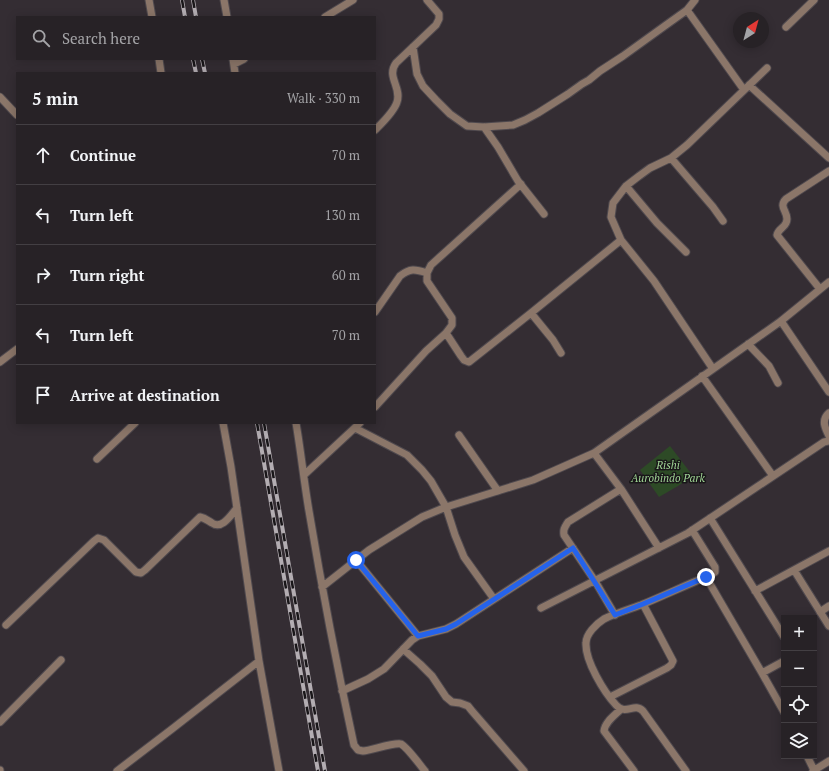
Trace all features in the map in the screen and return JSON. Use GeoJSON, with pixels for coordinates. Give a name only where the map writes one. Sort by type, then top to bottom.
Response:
{"type":"FeatureCollection","features":[{"type":"Feature","properties":{"kind":"street"},"geometry":{"type":"LineString","coordinates":[[149,0],[152,16]]}},
{"type":"Feature","properties":{"kind":"street"},"geometry":{"type":"LineString","coordinates":[[224,0],[227,16]]}},
{"type":"Feature","properties":{"kind":"street"},"geometry":{"type":"LineString","coordinates":[[327,16],[353,0]]}},
{"type":"Feature","properties":{"kind":"street"},"geometry":{"type":"LineString","coordinates":[[376,129],[397,105],[399,97],[392,76],[393,68],[396,63],[436,25],[439,19],[439,14],[427,0]]}},
{"type":"Feature","properties":{"kind":"street"},"geometry":{"type":"LineString","coordinates":[[413,47],[418,74],[423,86],[450,114],[467,126],[484,127],[513,125],[538,113],[589,80],[687,10],[695,0]]}},
{"type":"Feature","properties":{"kind":"street"},"geometry":{"type":"LineString","coordinates":[[786,27],[814,0]]}},
{"type":"Feature","properties":{"kind":"street"},"geometry":{"type":"LineString","coordinates":[[687,10],[747,87],[829,158]]}},
{"type":"Feature","properties":{"kind":"street"},"geometry":{"type":"LineString","coordinates":[[159,60],[161,72]]}},
{"type":"Feature","properties":{"kind":"street"},"geometry":{"type":"LineString","coordinates":[[234,61],[236,72]]}},
{"type":"Feature","properties":{"kind":"street"},"geometry":{"type":"LineString","coordinates":[[713,369],[654,282],[621,240],[611,217],[613,203],[626,186],[650,168],[671,158],[687,145],[767,68]]}},
{"type":"Feature","properties":{"kind":"street"},"geometry":{"type":"LineString","coordinates":[[0,97],[16,115]]}},
{"type":"Feature","properties":{"kind":"street"},"geometry":{"type":"LineString","coordinates":[[484,127],[521,184],[544,214]]}},
{"type":"Feature","properties":{"kind":"street"},"geometry":{"type":"LineString","coordinates":[[671,158],[723,221]]}},
{"type":"Feature","properties":{"kind":"street"},"geometry":{"type":"LineString","coordinates":[[820,289],[777,235],[777,232],[786,223],[787,217],[782,206],[783,202],[829,171]]}},
{"type":"Feature","properties":{"kind":"street"},"geometry":{"type":"LineString","coordinates":[[376,406],[426,351],[446,334],[452,325],[452,318],[428,281],[427,273],[431,265],[521,184]]}},
{"type":"Feature","properties":{"kind":"street"},"geometry":{"type":"LineString","coordinates":[[626,186],[658,223],[686,252]]}},
{"type":"Feature","properties":{"kind":"street"},"geometry":{"type":"LineString","coordinates":[[446,334],[464,360],[469,362],[532,313],[621,240]]}},
{"type":"Feature","properties":{"kind":"street"},"geometry":{"type":"LineString","coordinates":[[376,311],[400,276],[405,272],[418,270],[427,273]]}},
{"type":"Feature","properties":{"kind":"street"},"geometry":{"type":"LineString","coordinates":[[322,587],[369,550],[422,517],[446,507],[533,480],[594,453],[780,321],[829,282]]}},
{"type":"Feature","properties":{"kind":"street"},"geometry":{"type":"LineString","coordinates":[[532,313],[561,353]]}},
{"type":"Feature","properties":{"kind":"street"},"geometry":{"type":"LineString","coordinates":[[780,321],[828,388]]}},
{"type":"Feature","properties":{"kind":"street"},"geometry":{"type":"LineString","coordinates":[[748,344],[769,366],[778,383]]}},
{"type":"Feature","properties":{"kind":"street"},"geometry":{"type":"LineString","coordinates":[[0,362],[16,350]]}},
{"type":"Feature","properties":{"kind":"street"},"geometry":{"type":"LineString","coordinates":[[702,376],[773,476]]}},
{"type":"Feature","properties":{"kind":"street"},"geometry":{"type":"LineString","coordinates":[[829,413],[824,420],[824,424],[829,436]]}},
{"type":"Feature","properties":{"kind":"street"},"geometry":{"type":"LineString","coordinates":[[97,459],[133,424]]}},
{"type":"Feature","properties":{"kind":"street"},"geometry":{"type":"LineString","coordinates":[[223,424],[231,466],[259,661],[279,771]]}},
{"type":"Feature","properties":{"kind":"street"},"geometry":{"type":"LineString","coordinates":[[296,424],[308,509],[322,587],[354,745],[358,750],[363,751],[396,743],[401,744],[425,771]]}},
{"type":"Feature","properties":{"kind":"street"},"geometry":{"type":"LineString","coordinates":[[304,475],[358,426],[407,455],[431,481],[446,507],[464,557],[494,599]]}},
{"type":"Feature","properties":{"kind":"street"},"geometry":{"type":"LineString","coordinates":[[459,435],[498,491]]}},
{"type":"Feature","properties":{"kind":"street"},"geometry":{"type":"LineString","coordinates":[[541,608],[692,530],[824,442],[829,441]]}},
{"type":"Feature","properties":{"kind":"street"},"geometry":{"type":"LineString","coordinates":[[594,453],[621,489],[658,548]]}},
{"type":"Feature","properties":{"kind":"street"},"geometry":{"type":"LineString","coordinates":[[615,615],[564,535],[563,530],[568,522],[621,489]]}},
{"type":"Feature","properties":{"kind":"street"},"geometry":{"type":"LineString","coordinates":[[6,624],[94,540],[98,538],[104,540],[136,572],[141,573],[200,518],[204,518],[213,524],[223,524],[237,508]]}},
{"type":"Feature","properties":{"kind":"street"},"geometry":{"type":"LineString","coordinates":[[710,518],[781,632]]}},
{"type":"Feature","properties":{"kind":"street"},"geometry":{"type":"LineString","coordinates":[[686,771],[640,708],[627,710],[621,709],[616,705],[599,681],[587,654],[586,641],[591,630],[604,620],[715,572],[714,567],[692,530]]}},
{"type":"Feature","properties":{"kind":"street"},"geometry":{"type":"LineString","coordinates":[[342,691],[381,671],[412,640],[418,636],[446,629],[456,624],[573,548]]}},
{"type":"Feature","properties":{"kind":"street"},"geometry":{"type":"LineString","coordinates":[[756,591],[829,551]]}},
{"type":"Feature","properties":{"kind":"street"},"geometry":{"type":"LineString","coordinates":[[356,560],[418,636]]}},
{"type":"Feature","properties":{"kind":"street"},"geometry":{"type":"LineString","coordinates":[[794,570],[829,626]]}},
{"type":"Feature","properties":{"kind":"street"},"geometry":{"type":"LineString","coordinates":[[706,577],[781,707]]}},
{"type":"Feature","properties":{"kind":"street"},"geometry":{"type":"LineString","coordinates":[[610,697],[667,668],[673,661],[643,604]]}},
{"type":"Feature","properties":{"kind":"street"},"geometry":{"type":"LineString","coordinates":[[820,612],[829,606]]}},
{"type":"Feature","properties":{"kind":"street"},"geometry":{"type":"LineString","coordinates":[[403,649],[432,676],[446,697],[452,702],[468,706],[524,771]]}},
{"type":"Feature","properties":{"kind":"street"},"geometry":{"type":"LineString","coordinates":[[0,722],[61,660]]}},
{"type":"Feature","properties":{"kind":"street"},"geometry":{"type":"LineString","coordinates":[[117,771],[172,730],[259,661]]}},
{"type":"Feature","properties":{"kind":"street"},"geometry":{"type":"LineString","coordinates":[[762,673],[781,663]]}},
{"type":"Feature","properties":{"kind":"street"},"geometry":{"type":"LineString","coordinates":[[621,709],[606,724],[604,731],[634,771]]}},
{"type":"Feature","properties":{"kind":"street"},"geometry":{"type":"LineString","coordinates":[[808,759],[814,770],[829,761]]}},
{"type":"Feature","properties":{"kind":"green space","name":"Rishi Aurobindo Park"},"geometry":{"type":"Polygon","coordinates":[[[670,446],[693,476],[659,497],[640,470],[670,446]]]}},
{"type":"Feature","properties":{"kind":"railway"},"geometry":{"type":"LineString","coordinates":[[182,0],[185,16]]}},
{"type":"Feature","properties":{"kind":"railway"},"geometry":{"type":"LineString","coordinates":[[193,0],[196,16]]}},
{"type":"Feature","properties":{"kind":"railway"},"geometry":{"type":"LineString","coordinates":[[193,60],[196,72]]}},
{"type":"Feature","properties":{"kind":"railway"},"geometry":{"type":"LineString","coordinates":[[202,60],[205,72]]}},
{"type":"Feature","properties":{"kind":"railway"},"geometry":{"type":"LineString","coordinates":[[257,424],[318,771]]}},
{"type":"Feature","properties":{"kind":"railway"},"geometry":{"type":"LineString","coordinates":[[264,424],[325,771]]}},
{"type":"Feature","properties":{"kind":"route"},"geometry":{"type":"LineString","coordinates":[[356,560],[418,636],[446,629],[456,624],[573,548],[615,615],[706,577]]}}]}
